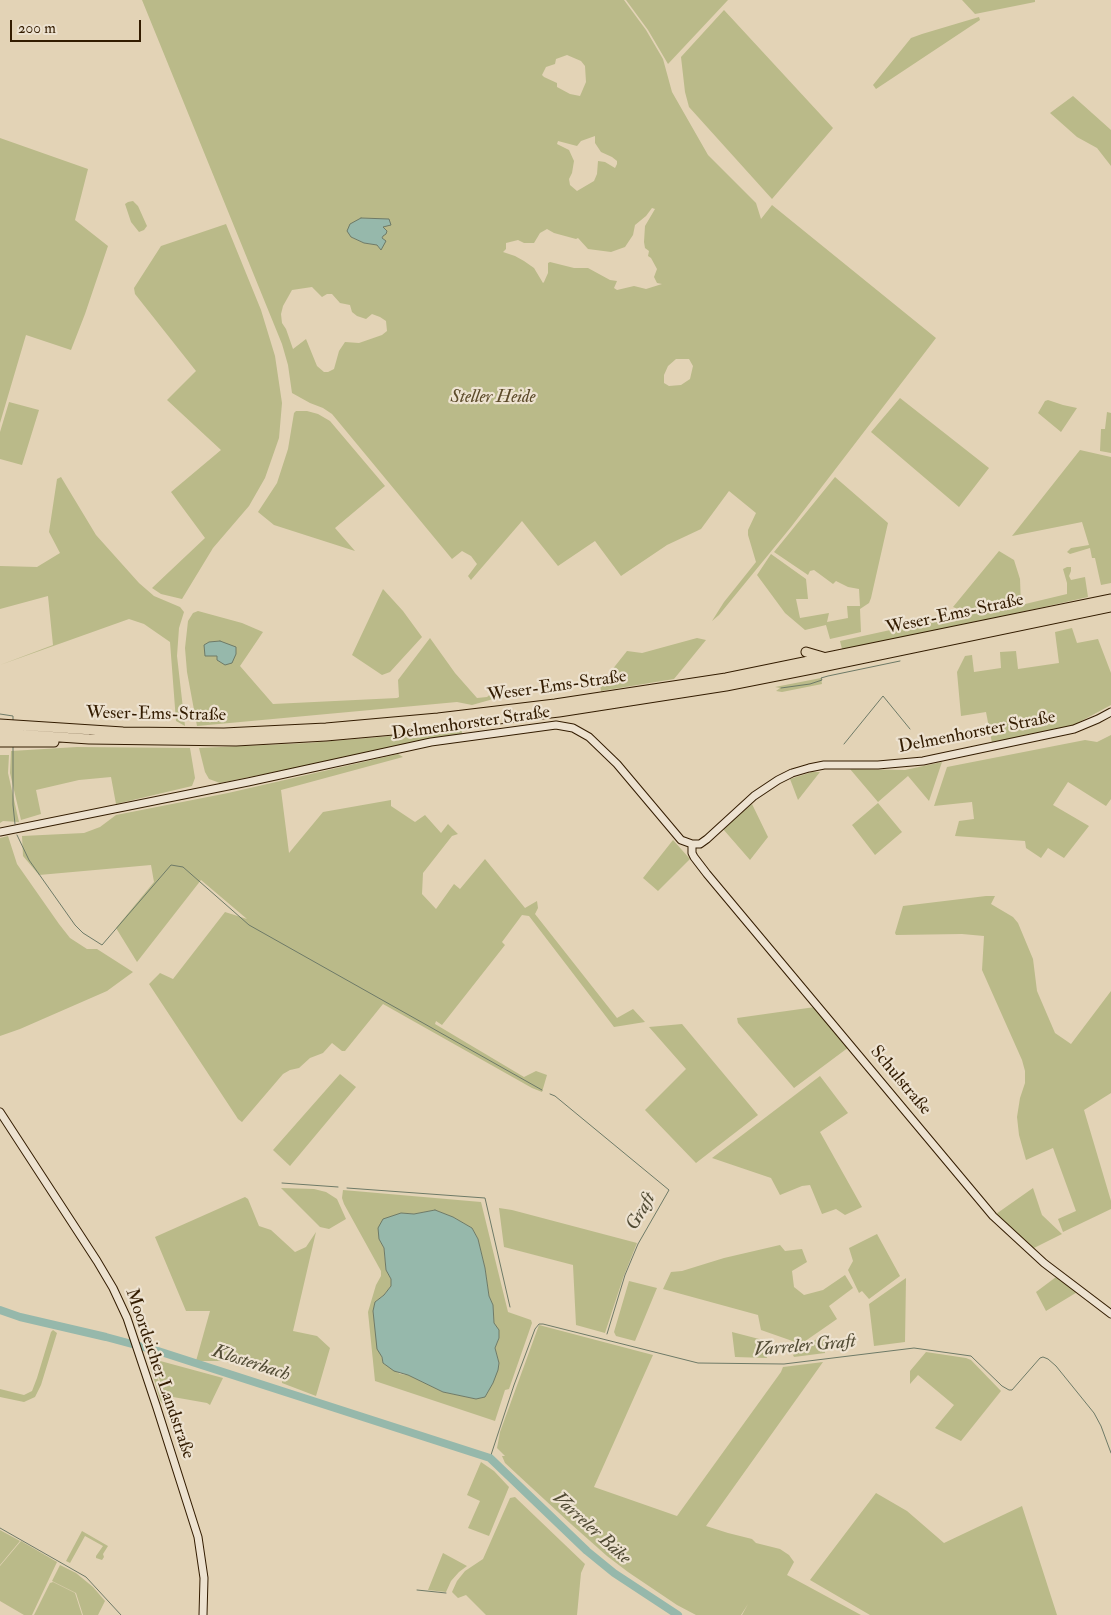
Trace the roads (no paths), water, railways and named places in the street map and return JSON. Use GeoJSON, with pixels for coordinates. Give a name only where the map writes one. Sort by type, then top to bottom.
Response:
{"type":"FeatureCollection","features":[{"type":"Feature","properties":{"kind":"highway","name":"Weser-Ems-Straße"},"geometry":{"type":"LineString","coordinates":[[8,734],[94,731],[224,733],[308,729],[456,716],[556,704],[667,688],[826,658],[1111,599]]}},
{"type":"Feature","properties":{"kind":"highway","name":"Weser-Ems-Straße"},"geometry":{"type":"LineString","coordinates":[[8,734],[83,742],[88,739],[174,741],[283,739],[438,726],[559,712],[681,694],[754,681],[1111,607]]}},
{"type":"Feature","properties":{"kind":"highway"},"geometry":{"type":"LineString","coordinates":[[806,652],[826,658]]}},
{"type":"Feature","properties":{"kind":"highway"},"geometry":{"type":"LineString","coordinates":[[667,688],[680,678]]}},
{"type":"Feature","properties":{"kind":"street","name":"Delmenhorster Straße"},"geometry":{"type":"LineString","coordinates":[[0,832],[248,782],[431,742],[556,725],[574,728],[590,737],[617,764],[675,834],[686,843],[700,844],[765,787],[785,776],[809,768],[830,765],[878,765],[923,761],[1074,729],[1111,712]]}},
{"type":"Feature","properties":{"kind":"street","name":"Schulstraße"},"geometry":{"type":"LineString","coordinates":[[692,844],[692,853],[707,874],[993,1216],[1044,1263],[1111,1314]]}},
{"type":"Feature","properties":{"kind":"street","name":"Moordeicher Landstraße"},"geometry":{"type":"LineString","coordinates":[[0,1112],[105,1274],[135,1339],[198,1537],[204,1578],[203,1615]]}},
{"type":"Feature","properties":{"kind":"waterway"},"geometry":{"type":"LineString","coordinates":[[781,688],[810,684],[828,676],[900,661]]}},
{"type":"Feature","properties":{"kind":"waterway"},"geometry":{"type":"LineString","coordinates":[[844,744],[883,696],[910,729]]}},
{"type":"Feature","properties":{"kind":"waterway"},"geometry":{"type":"LineString","coordinates":[[0,714],[13,716],[13,722]]}},
{"type":"Feature","properties":{"kind":"waterway"},"geometry":{"type":"LineString","coordinates":[[13,746],[13,805],[15,824]]}},
{"type":"Feature","properties":{"kind":"waterway"},"geometry":{"type":"LineString","coordinates":[[17,835],[29,860],[75,925],[83,933],[102,945],[171,865],[183,867],[249,925],[542,1090]]}},
{"type":"Feature","properties":{"kind":"waterway","name":"Graft"},"geometry":{"type":"LineString","coordinates":[[550,1094],[555,1096],[669,1190],[638,1244],[625,1275],[607,1334]]}},
{"type":"Feature","properties":{"kind":"waterway"},"geometry":{"type":"LineString","coordinates":[[282,1183],[338,1187]]}},
{"type":"Feature","properties":{"kind":"waterway"},"geometry":{"type":"LineString","coordinates":[[347,1188],[485,1198],[510,1307]]}},
{"type":"Feature","properties":{"kind":"waterway","name":"Klosterbach"},"geometry":{"type":"LineString","coordinates":[[0,1310],[20,1317],[158,1351],[490,1458],[587,1551],[614,1573],[678,1615]]}},
{"type":"Feature","properties":{"kind":"waterway","name":"Varreler Graft"},"geometry":{"type":"LineString","coordinates":[[490,1458],[514,1385],[535,1329],[539,1324],[698,1363],[784,1364],[914,1348],[971,1356],[1002,1386],[1009,1390],[1012,1390],[1040,1358],[1043,1357],[1056,1366],[1094,1413],[1111,1453]]}},
{"type":"Feature","properties":{"kind":"waterway"},"geometry":{"type":"LineString","coordinates":[[0,1528],[86,1577],[121,1615]]}},
{"type":"Feature","properties":{"kind":"waterway"},"geometry":{"type":"LineString","coordinates":[[417,1590],[446,1593]]}},
{"type":"Feature","properties":{"kind":"park label","name":"Steller Heide"},"geometry":{"type":"Point","coordinates":[493,398]}},
{"type":"Feature","properties":{"kind":"water label","name":"Varreler Bäke"},"geometry":{"type":"Point","coordinates":[591,1529]}}]}
